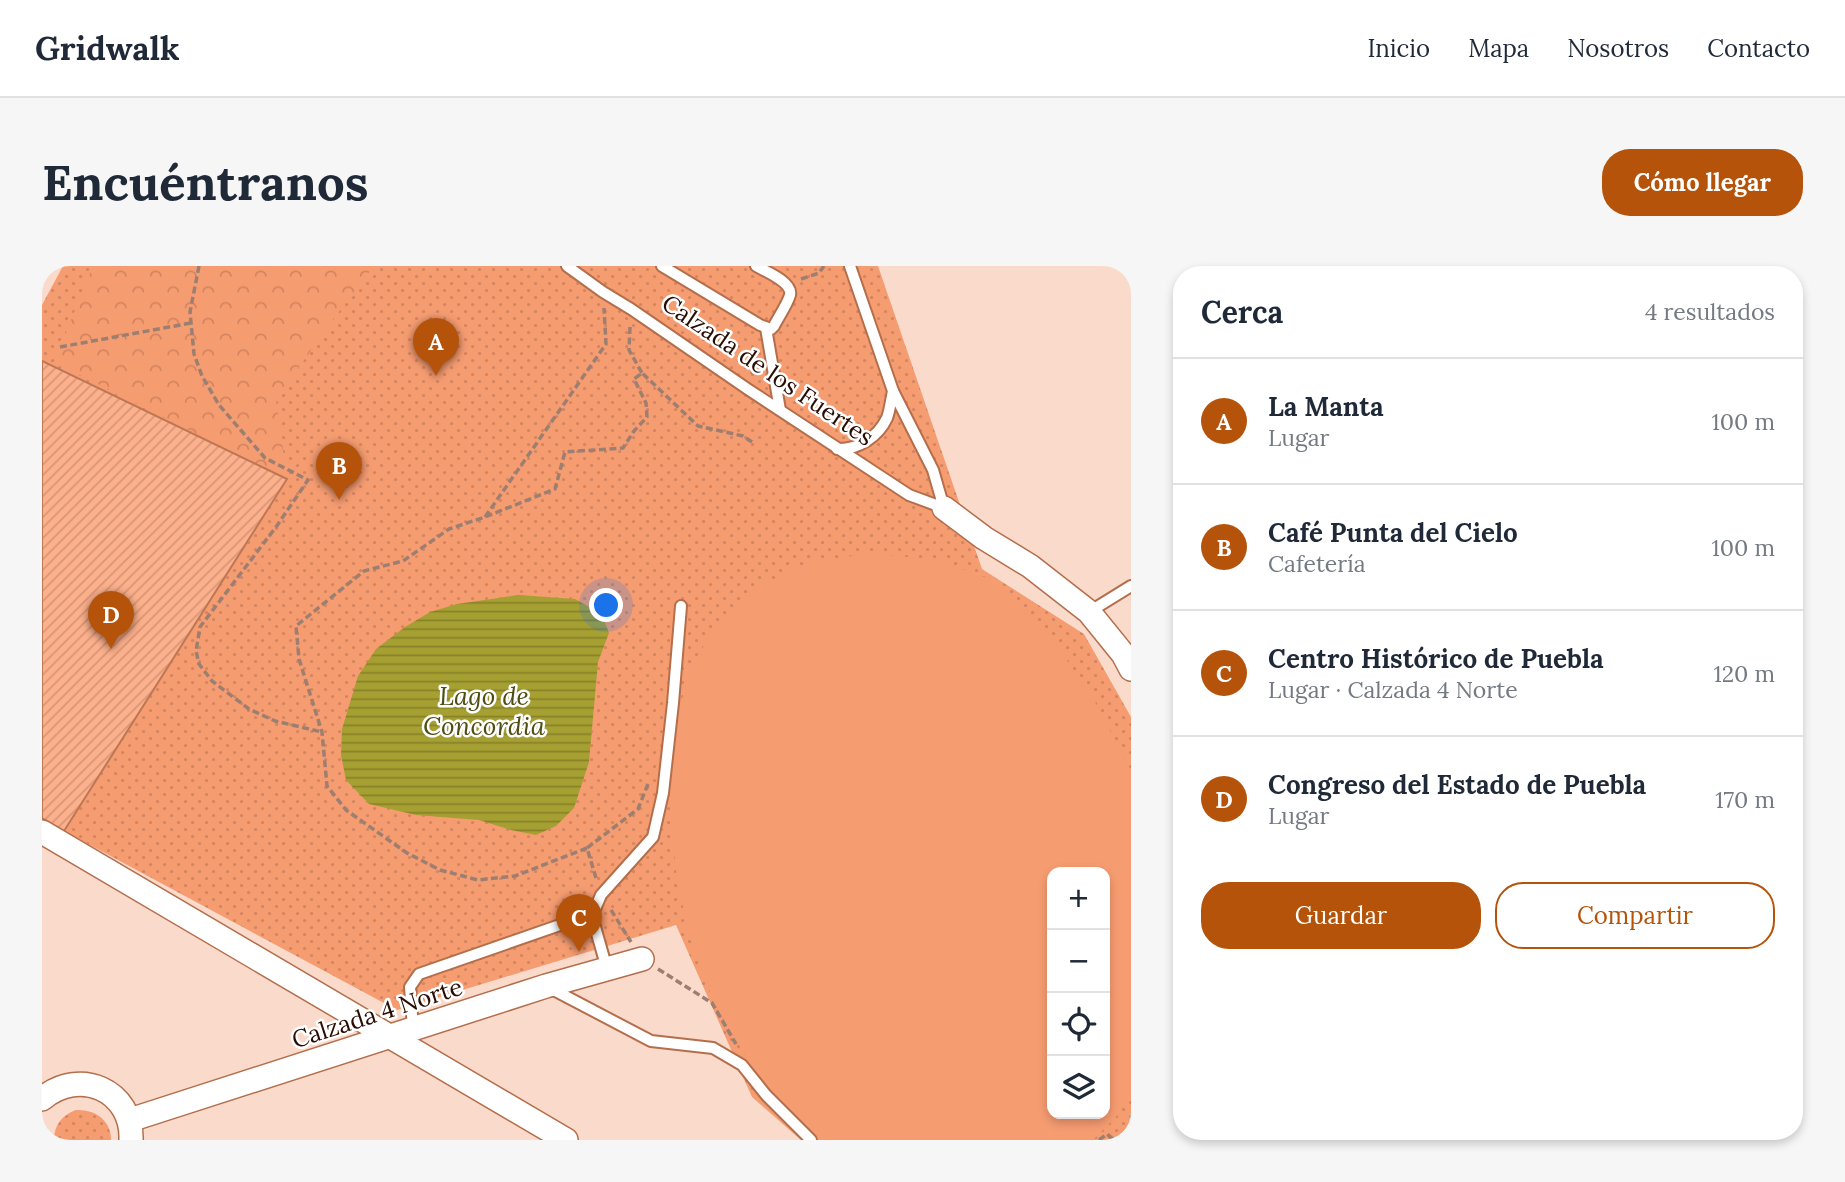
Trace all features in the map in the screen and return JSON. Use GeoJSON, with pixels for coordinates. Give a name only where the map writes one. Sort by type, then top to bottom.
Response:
{"type":"FeatureCollection","features":[{"type":"Feature","properties":{"kind":"street","name":"Calzada de los Fuertes"},"geometry":{"type":"LineString","coordinates":[[944,509],[1030,566],[1089,612],[1123,653],[1131,669]]}},
{"type":"Feature","properties":{"kind":"street"},"geometry":{"type":"LineString","coordinates":[[42,832],[566,1140]]}},
{"type":"Feature","properties":{"kind":"street","name":"Calzada 4 Norte"},"geometry":{"type":"LineString","coordinates":[[131,1130],[413,1029],[546,986],[642,959]]}},
{"type":"Feature","properties":{"kind":"street"},"geometry":{"type":"LineString","coordinates":[[42,1099],[50,1091],[65,1085],[81,1083],[97,1086],[111,1094],[122,1106],[131,1130]]}},
{"type":"Feature","properties":{"kind":"lane","name":"Calzada de los Fuertes"},"geometry":{"type":"LineString","coordinates":[[567,266],[837,449],[909,495],[944,509]]}},
{"type":"Feature","properties":{"kind":"lane"},"geometry":{"type":"LineString","coordinates":[[662,266],[766,328],[771,328],[790,294],[790,288],[756,266]]}},
{"type":"Feature","properties":{"kind":"lane","name":"Calzada de los Fuertes"},"geometry":{"type":"LineString","coordinates":[[850,266],[893,391],[933,470],[944,509]]}},
{"type":"Feature","properties":{"kind":"lane"},"geometry":{"type":"LineString","coordinates":[[766,328],[780,410]]}},
{"type":"Feature","properties":{"kind":"lane"},"geometry":{"type":"LineString","coordinates":[[837,449],[851,448],[874,435],[886,420],[893,391]]}},
{"type":"Feature","properties":{"kind":"lane"},"geometry":{"type":"LineString","coordinates":[[1089,612],[1131,586]]}},
{"type":"Feature","properties":{"kind":"lane"},"geometry":{"type":"LineString","coordinates":[[607,969],[592,916],[601,895],[653,837],[663,793],[681,607]]}},
{"type":"Feature","properties":{"kind":"lane"},"geometry":{"type":"LineString","coordinates":[[413,1029],[410,986],[419,974],[592,916]]}},
{"type":"Feature","properties":{"kind":"lane"},"geometry":{"type":"LineString","coordinates":[[546,986],[650,1041],[713,1048],[742,1065],[766,1095],[811,1140]]}},
{"type":"Feature","properties":{"kind":"path"},"geometry":{"type":"LineString","coordinates":[[200,266],[190,312],[194,354],[202,376],[219,405],[265,458],[308,480],[200,627],[196,651],[199,664],[212,681],[249,709],[275,721],[322,732]]}},
{"type":"Feature","properties":{"kind":"path"},"geometry":{"type":"LineString","coordinates":[[785,283],[820,274],[824,266]]}},
{"type":"Feature","properties":{"kind":"path"},"geometry":{"type":"LineString","coordinates":[[485,517],[606,344],[603,292]]}},
{"type":"Feature","properties":{"kind":"path"},"geometry":{"type":"LineString","coordinates":[[631,309],[629,350],[642,373],[698,426],[743,436],[752,442]]}},
{"type":"Feature","properties":{"kind":"path"},"geometry":{"type":"LineString","coordinates":[[60,347],[191,323]]}},
{"type":"Feature","properties":{"kind":"path"},"geometry":{"type":"LineString","coordinates":[[642,373],[634,379],[646,403],[647,417],[623,448],[565,452],[555,489],[449,529],[403,561],[364,571],[296,626],[299,659],[322,732],[327,786],[346,810],[407,853],[440,870],[478,880],[515,876],[587,848],[638,809],[653,775]]}},
{"type":"Feature","properties":{"kind":"path"},"geometry":{"type":"LineString","coordinates":[[587,848],[601,895],[642,959]]}},
{"type":"Feature","properties":{"kind":"path"},"geometry":{"type":"LineString","coordinates":[[1099,1140],[1107,1134],[1114,1140]]}},
{"type":"Feature","properties":{"kind":"green space"},"geometry":{"type":"Polygon","coordinates":[[[63,266],[878,266],[982,569],[1084,634],[1131,717],[1131,1126],[1125,1140],[801,1140],[752,1097],[676,925],[397,1010],[64,831],[287,480],[42,361],[42,305],[63,266]]]}},
{"type":"Feature","properties":{"kind":"green space"},"geometry":{"type":"Polygon","coordinates":[[[93,266],[374,266],[276,400],[287,479],[54,362],[93,266]]]}},
{"type":"Feature","properties":{"kind":"green space"},"geometry":{"type":"Polygon","coordinates":[[[870,553],[936,560],[990,579],[1034,618],[1094,700],[1131,774],[1131,1093],[1116,1117],[1093,1140],[816,1140],[784,1108],[750,1064],[714,1002],[692,944],[677,882],[670,803],[675,730],[689,670],[721,618],[767,582],[807,563],[870,553]]]}},
{"type":"Feature","properties":{"kind":"green space"},"geometry":{"type":"Polygon","coordinates":[[[76,1110],[89,1111],[101,1117],[108,1127],[111,1140],[54,1140],[60,1121],[76,1110]]]}},
{"type":"Feature","properties":{"kind":"water","name":"Lago de Concordia"},"geometry":{"type":"Polygon","coordinates":[[[518,595],[575,599],[602,614],[609,633],[598,662],[589,762],[574,808],[556,826],[536,835],[479,820],[416,815],[369,804],[346,780],[341,755],[342,729],[358,676],[376,649],[430,612],[457,604],[518,595]]]}},
{"type":"Feature","properties":{"kind":"building"},"geometry":{"type":"Polygon","coordinates":[[[42,361],[287,479],[64,831],[42,818],[42,361]]]}},
{"type":"Feature","properties":{"kind":"place","name":"La Manta"},"geometry":{"type":"Point","coordinates":[436,376]}},
{"type":"Feature","properties":{"kind":"place","name":"Café Punta del Cielo"},"geometry":{"type":"Point","coordinates":[339,500]}},
{"type":"Feature","properties":{"kind":"place","name":"Congreso del Estado de Puebla"},"geometry":{"type":"Point","coordinates":[111,649]}},
{"type":"Feature","properties":{"kind":"place","name":"Centro Histórico de Puebla"},"geometry":{"type":"Point","coordinates":[579,952]}}]}
